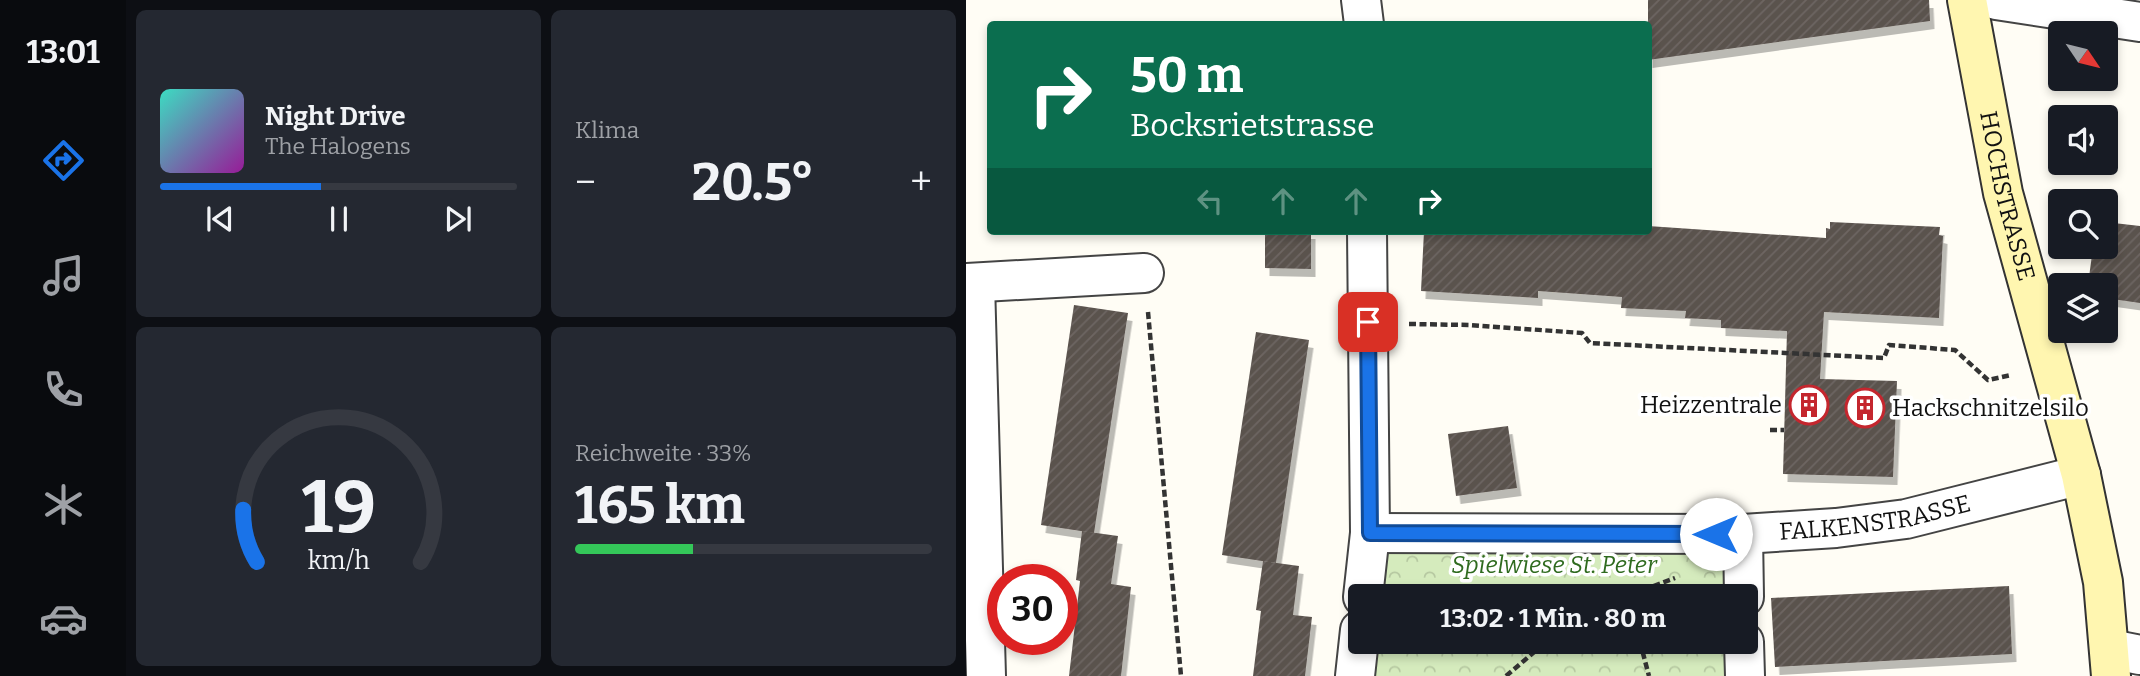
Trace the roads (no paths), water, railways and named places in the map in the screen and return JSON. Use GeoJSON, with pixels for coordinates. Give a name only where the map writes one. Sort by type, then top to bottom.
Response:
{"type":"FeatureCollection","features":[{"type":"Feature","properties":{"kind":"street"},"geometry":{"type":"LineString","coordinates":[[1361,0],[1364,21]]}},
{"type":"Feature","properties":{"kind":"street","name":"HOCHSTRASSE"},"geometry":{"type":"LineString","coordinates":[[1967,0],[2003,193],[2081,475],[2120,660]]}},
{"type":"Feature","properties":{"kind":"street"},"geometry":{"type":"LineString","coordinates":[[1996,0],[2140,22]]}},
{"type":"Feature","properties":{"kind":"street"},"geometry":{"type":"LineString","coordinates":[[1364,584],[1370,533],[1367,235]]}},
{"type":"Feature","properties":{"kind":"street"},"geometry":{"type":"LineString","coordinates":[[986,676],[971,283],[1144,273]]}},
{"type":"Feature","properties":{"kind":"street","name":"FALKENSTRASSE"},"geometry":{"type":"LineString","coordinates":[[1370,533],[1743,534],[1836,528],[1906,519],[2081,475]]}},
{"type":"Feature","properties":{"kind":"street"},"geometry":{"type":"LineString","coordinates":[[1743,534],[1744,584]]}},
{"type":"Feature","properties":{"kind":"street"},"geometry":{"type":"LineString","coordinates":[[1355,676],[1357,654]]}},
{"type":"Feature","properties":{"kind":"street"},"geometry":{"type":"LineString","coordinates":[[1744,654],[1745,676]]}},
{"type":"Feature","properties":{"kind":"place","name":"Heizzentrale"},"geometry":{"type":"Point","coordinates":[1809,405]}},
{"type":"Feature","properties":{"kind":"place","name":"Hackschnitzelsilo"},"geometry":{"type":"Point","coordinates":[1865,408]}},
{"type":"Feature","properties":{"kind":"park label","name":"Spielwiese St. Peter"},"geometry":{"type":"Point","coordinates":[1554,565]}}]}
